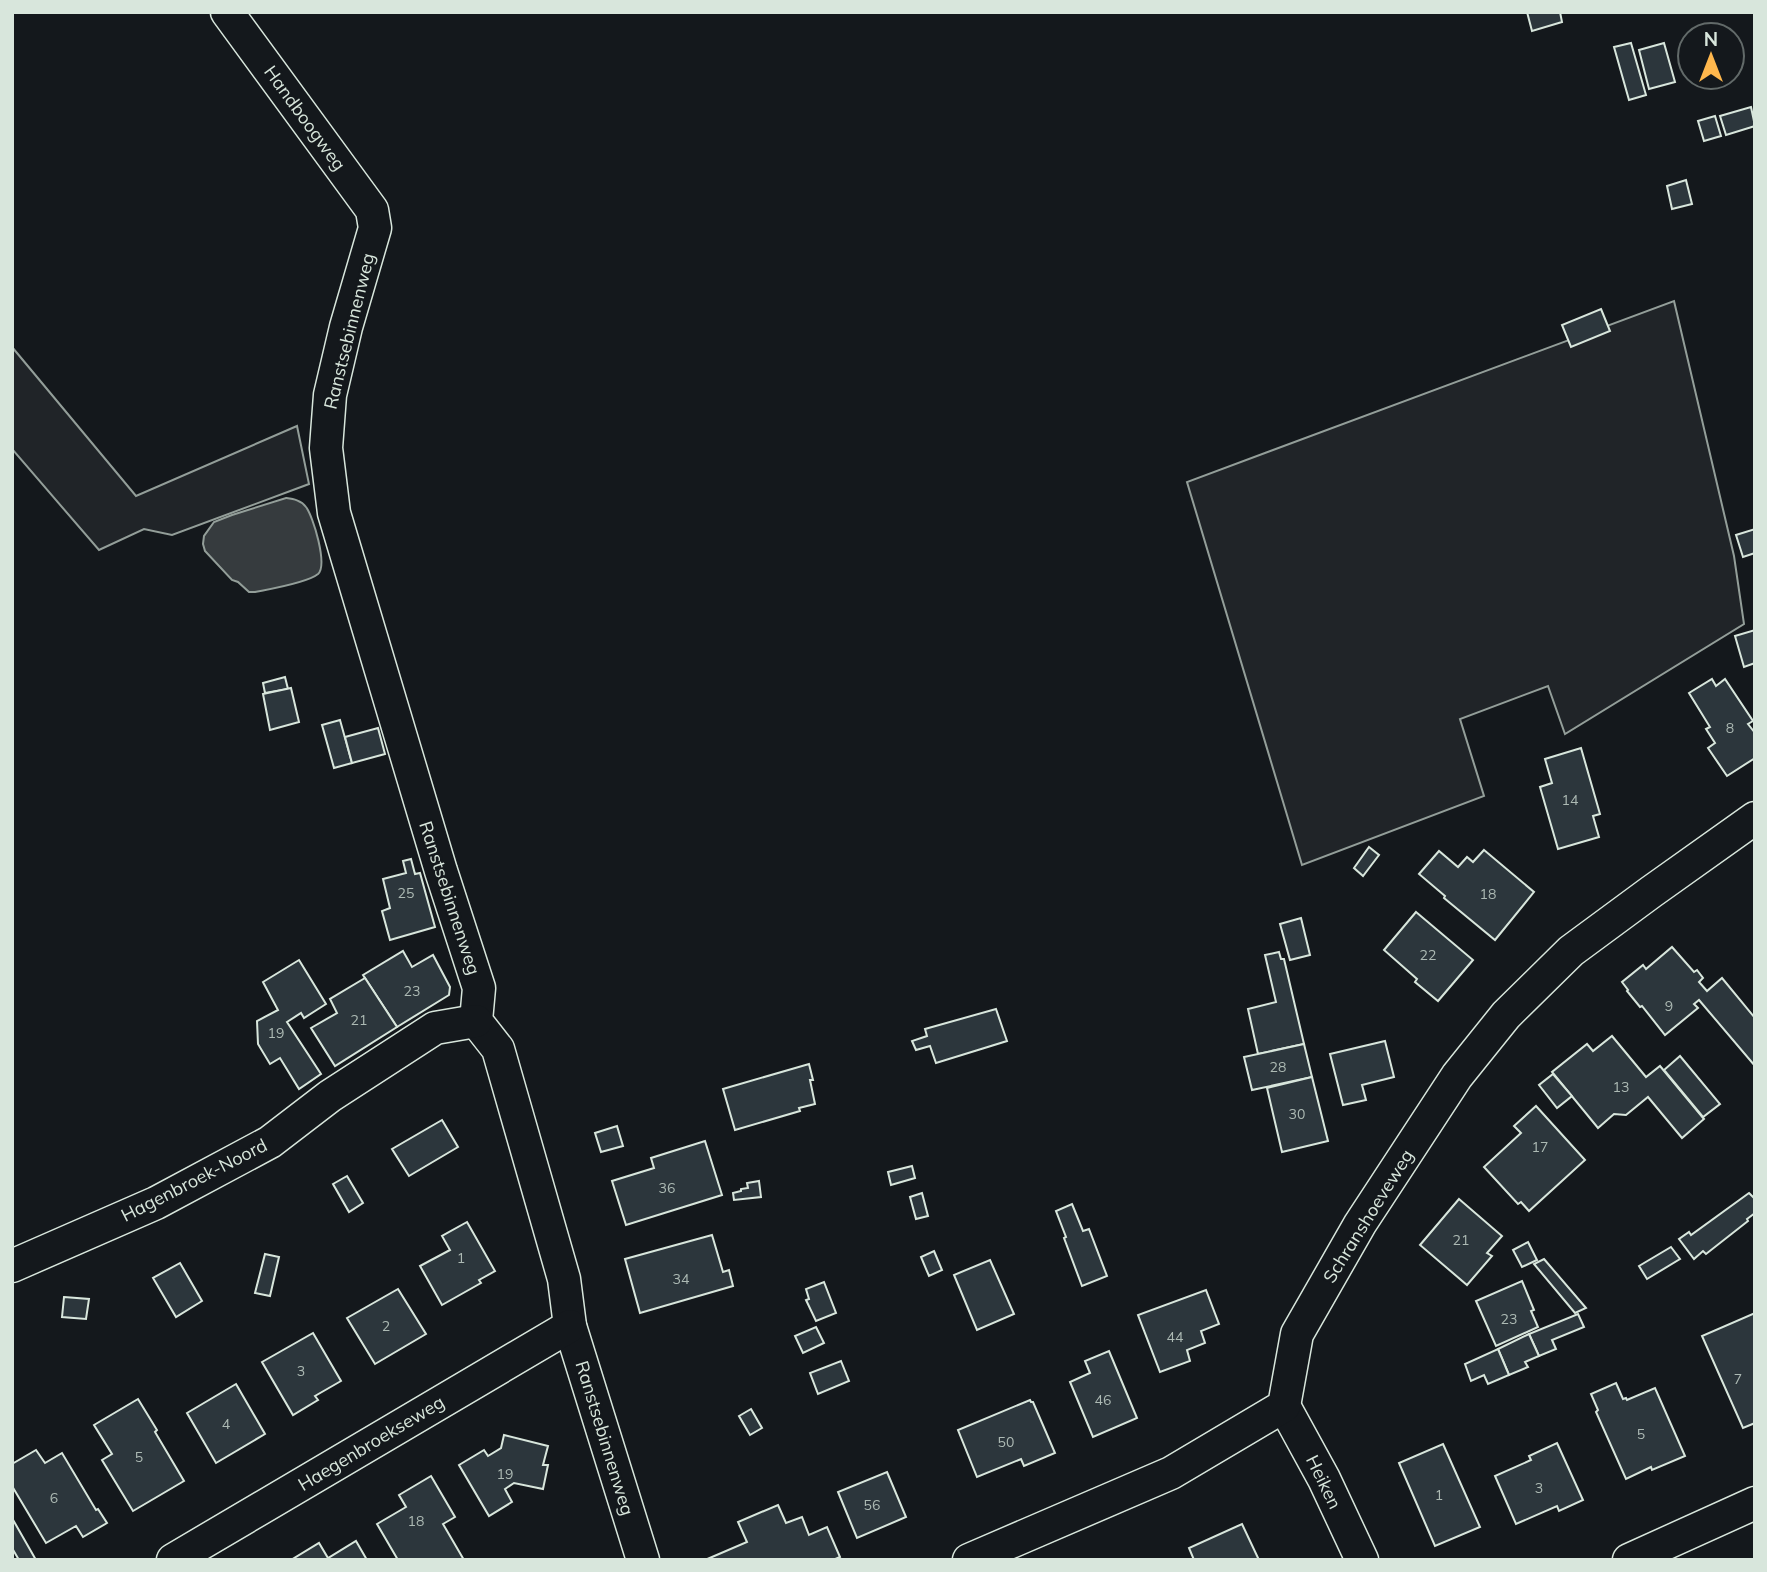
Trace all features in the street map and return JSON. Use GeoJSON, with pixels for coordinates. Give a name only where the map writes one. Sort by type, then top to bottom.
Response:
{"type":"FeatureCollection","features":[{"type":"Feature","properties":{"kind":"street","name":"Handboogweg"},"geometry":{"type":"LineString","coordinates":[[227,12],[372,210],[375,228]]}},
{"type":"Feature","properties":{"kind":"street","name":"Ranstsebinnenweg"},"geometry":{"type":"LineString","coordinates":[[375,228],[346,327],[330,395],[326,447],[334,513],[437,858],[479,988],[476,1021],[498,1049],[564,1279],[570,1326],[643,1560]]}},
{"type":"Feature","properties":{"kind":"street","name":"Schranshoeveweg"},"geometry":{"type":"LineString","coordinates":[[1284,1406],[1297,1334],[1360,1224],[1457,1076],[1506,1015],[1571,951],[1755,818]]}},
{"type":"Feature","properties":{"kind":"street","name":"Hagenbroek-Noord"},"geometry":{"type":"LineString","coordinates":[[12,1266],[156,1203],[270,1142],[330,1096],[435,1028],[476,1021]]}},
{"type":"Feature","properties":{"kind":"street","name":"Haegenbroekseweg"},"geometry":{"type":"LineString","coordinates":[[173,1560],[570,1326]]}},
{"type":"Feature","properties":{"kind":"street"},"geometry":{"type":"LineString","coordinates":[[970,1560],[1171,1474],[1284,1406]]}},
{"type":"Feature","properties":{"kind":"street","name":"Heiken"},"geometry":{"type":"LineString","coordinates":[[1284,1406],[1324,1479],[1362,1560]]}},
{"type":"Feature","properties":{"kind":"street"},"geometry":{"type":"LineString","coordinates":[[1629,1560],[1755,1503]]}},
{"type":"Feature","properties":{"kind":"shaded area"},"geometry":{"type":"Polygon","coordinates":[[[1674,301],[1734,556],[1744,624],[1565,734],[1548,686],[1460,719],[1484,796],[1302,865],[1187,482],[1674,301]]]}},
{"type":"Feature","properties":{"kind":"shaded area"},"geometry":{"type":"Polygon","coordinates":[[[12,347],[136,496],[297,426],[309,484],[172,535],[144,529],[99,550],[12,449],[12,347]]]}},
{"type":"Feature","properties":{"kind":"shaded area"},"geometry":{"type":"Polygon","coordinates":[[[286,498],[302,503],[309,512],[316,530],[321,569],[318,574],[306,580],[249,592],[232,580],[205,551],[204,536],[214,522],[286,498]]]}},
{"type":"Feature","properties":{"kind":"building"},"geometry":{"type":"Polygon","coordinates":[[[1527,12],[1560,12],[1562,22],[1532,31],[1527,12]]]}},
{"type":"Feature","properties":{"kind":"building"},"geometry":{"type":"Polygon","coordinates":[[[1631,43],[1646,95],[1629,100],[1614,47],[1631,43]]]}},
{"type":"Feature","properties":{"kind":"building"},"geometry":{"type":"Polygon","coordinates":[[[1664,43],[1675,82],[1649,89],[1639,50],[1664,43]]]}},
{"type":"Feature","properties":{"kind":"building"},"geometry":{"type":"Polygon","coordinates":[[[1751,107],[1755,126],[1726,135],[1720,116],[1751,107]]]}},
{"type":"Feature","properties":{"kind":"building"},"geometry":{"type":"Polygon","coordinates":[[[1715,116],[1721,136],[1704,141],[1698,121],[1715,116]]]}},
{"type":"Feature","properties":{"kind":"building"},"geometry":{"type":"Polygon","coordinates":[[[1686,180],[1692,204],[1672,209],[1667,186],[1686,180]]]}},
{"type":"Feature","properties":{"kind":"building"},"geometry":{"type":"Polygon","coordinates":[[[1601,309],[1610,331],[1571,347],[1562,325],[1601,309]]]}},
{"type":"Feature","properties":{"kind":"building"},"geometry":{"type":"Polygon","coordinates":[[[1755,529],[1755,553],[1743,557],[1736,535],[1755,529]]]}},
{"type":"Feature","properties":{"kind":"building"},"geometry":{"type":"Polygon","coordinates":[[[1755,630],[1755,663],[1744,667],[1735,636],[1755,630]]]}},
{"type":"Feature","properties":{"kind":"building"},"geometry":{"type":"Polygon","coordinates":[[[285,677],[288,689],[265,693],[263,683],[285,677]]]}},
{"type":"Feature","properties":{"kind":"building"},"geometry":{"type":"Polygon","coordinates":[[[1712,679],[1716,686],[1725,679],[1753,721],[1748,724],[1755,733],[1755,758],[1727,776],[1708,748],[1715,743],[1706,729],[1710,727],[1689,693],[1712,679]]]}},
{"type":"Feature","properties":{"kind":"building"},"geometry":{"type":"Polygon","coordinates":[[[291,688],[299,722],[270,730],[263,694],[291,688]]]}},
{"type":"Feature","properties":{"kind":"building"},"geometry":{"type":"Polygon","coordinates":[[[340,720],[352,763],[334,768],[322,725],[340,720]]]}},
{"type":"Feature","properties":{"kind":"building"},"geometry":{"type":"Polygon","coordinates":[[[378,728],[385,754],[352,763],[345,737],[378,728]]]}},
{"type":"Feature","properties":{"kind":"building"},"geometry":{"type":"Polygon","coordinates":[[[1581,748],[1600,814],[1593,816],[1599,837],[1558,849],[1540,787],[1552,783],[1545,759],[1581,748]]]}},
{"type":"Feature","properties":{"kind":"building"},"geometry":{"type":"Polygon","coordinates":[[[1369,847],[1379,855],[1363,876],[1354,868],[1369,847]]]}},
{"type":"Feature","properties":{"kind":"building"},"geometry":{"type":"Polygon","coordinates":[[[1484,850],[1534,892],[1495,940],[1419,874],[1439,851],[1458,867],[1467,857],[1473,862],[1484,850]]]}},
{"type":"Feature","properties":{"kind":"building"},"geometry":{"type":"Polygon","coordinates":[[[411,859],[415,874],[420,873],[435,927],[390,940],[382,911],[390,908],[383,879],[406,873],[403,861],[411,859]]]}},
{"type":"Feature","properties":{"kind":"building"},"geometry":{"type":"Polygon","coordinates":[[[1416,912],[1473,960],[1438,1001],[1384,950],[1416,912]]]}},
{"type":"Feature","properties":{"kind":"building"},"geometry":{"type":"Polygon","coordinates":[[[1301,918],[1310,955],[1290,960],[1280,924],[1301,918]]]}},
{"type":"Feature","properties":{"kind":"building"},"geometry":{"type":"Polygon","coordinates":[[[1672,947],[1694,972],[1697,970],[1703,978],[1699,982],[1707,991],[1722,978],[1755,1018],[1755,1066],[1699,1000],[1694,1004],[1698,1008],[1665,1035],[1627,991],[1622,982],[1643,965],[1646,969],[1672,947]]]}},
{"type":"Feature","properties":{"kind":"building"},"geometry":{"type":"Polygon","coordinates":[[[403,951],[412,967],[433,955],[450,987],[449,995],[397,1027],[363,975],[403,951]]]}},
{"type":"Feature","properties":{"kind":"building"},"geometry":{"type":"Polygon","coordinates":[[[1279,952],[1281,959],[1284,959],[1304,1044],[1258,1054],[1248,1009],[1276,1002],[1265,955],[1279,952]]]}},
{"type":"Feature","properties":{"kind":"building"},"geometry":{"type":"Polygon","coordinates":[[[299,960],[326,1004],[304,1018],[301,1013],[287,1022],[321,1074],[299,1089],[280,1058],[270,1064],[258,1044],[257,1021],[278,1010],[263,982],[299,960]]]}},
{"type":"Feature","properties":{"kind":"building"},"geometry":{"type":"Polygon","coordinates":[[[365,978],[397,1027],[335,1066],[311,1028],[337,1013],[330,999],[365,978]]]}},
{"type":"Feature","properties":{"kind":"building"},"geometry":{"type":"Polygon","coordinates":[[[996,1009],[1007,1041],[936,1063],[930,1046],[916,1050],[912,1041],[927,1036],[925,1029],[996,1009]]]}},
{"type":"Feature","properties":{"kind":"building"},"geometry":{"type":"Polygon","coordinates":[[[1612,1036],[1646,1077],[1660,1066],[1704,1119],[1682,1138],[1648,1097],[1626,1115],[1614,1114],[1598,1128],[1552,1072],[1587,1044],[1593,1051],[1612,1036]]]}},
{"type":"Feature","properties":{"kind":"building"},"geometry":{"type":"Polygon","coordinates":[[[1385,1041],[1394,1077],[1362,1085],[1366,1100],[1343,1105],[1330,1054],[1385,1041]]]}},
{"type":"Feature","properties":{"kind":"building"},"geometry":{"type":"Polygon","coordinates":[[[1304,1044],[1312,1077],[1252,1090],[1244,1057],[1304,1044]]]}},
{"type":"Feature","properties":{"kind":"building"},"geometry":{"type":"Polygon","coordinates":[[[1680,1056],[1720,1104],[1703,1117],[1664,1070],[1680,1056]]]}},
{"type":"Feature","properties":{"kind":"building"},"geometry":{"type":"Polygon","coordinates":[[[809,1064],[815,1104],[735,1130],[723,1089],[809,1064]]]}},
{"type":"Feature","properties":{"kind":"building"},"geometry":{"type":"Polygon","coordinates":[[[1553,1074],[1572,1096],[1557,1108],[1539,1085],[1553,1074]]]}},
{"type":"Feature","properties":{"kind":"building"},"geometry":{"type":"Polygon","coordinates":[[[1312,1077],[1328,1141],[1282,1152],[1267,1088],[1312,1077]]]}},
{"type":"Feature","properties":{"kind":"building"},"geometry":{"type":"Polygon","coordinates":[[[1536,1106],[1585,1160],[1529,1211],[1521,1202],[1518,1204],[1484,1167],[1521,1133],[1514,1126],[1536,1106]]]}},
{"type":"Feature","properties":{"kind":"building"},"geometry":{"type":"Polygon","coordinates":[[[442,1120],[458,1147],[409,1176],[392,1149],[442,1120]]]}},
{"type":"Feature","properties":{"kind":"building"},"geometry":{"type":"Polygon","coordinates":[[[617,1126],[623,1146],[601,1152],[595,1133],[617,1126]]]}},
{"type":"Feature","properties":{"kind":"building"},"geometry":{"type":"Polygon","coordinates":[[[705,1141],[722,1195],[626,1225],[612,1181],[654,1168],[651,1158],[705,1141]]]}},
{"type":"Feature","properties":{"kind":"building"},"geometry":{"type":"Polygon","coordinates":[[[912,1166],[915,1178],[891,1185],[888,1172],[912,1166]]]}},
{"type":"Feature","properties":{"kind":"building"},"geometry":{"type":"Polygon","coordinates":[[[347,1176],[363,1203],[349,1212],[333,1184],[347,1176]]]}},
{"type":"Feature","properties":{"kind":"building"},"geometry":{"type":"Polygon","coordinates":[[[759,1181],[761,1197],[734,1200],[733,1193],[748,1188],[747,1183],[759,1181]]]}},
{"type":"Feature","properties":{"kind":"building"},"geometry":{"type":"Polygon","coordinates":[[[922,1193],[928,1216],[916,1219],[910,1197],[922,1193]]]}},
{"type":"Feature","properties":{"kind":"building"},"geometry":{"type":"Polygon","coordinates":[[[1749,1193],[1755,1199],[1755,1213],[1706,1254],[1703,1251],[1694,1259],[1679,1239],[1689,1232],[1691,1235],[1749,1193]]]}},
{"type":"Feature","properties":{"kind":"building"},"geometry":{"type":"Polygon","coordinates":[[[1459,1199],[1502,1236],[1487,1253],[1492,1256],[1467,1285],[1420,1245],[1459,1199]]]}},
{"type":"Feature","properties":{"kind":"building"},"geometry":{"type":"Polygon","coordinates":[[[1072,1204],[1083,1231],[1089,1229],[1107,1276],[1082,1286],[1056,1211],[1072,1204]]]}},
{"type":"Feature","properties":{"kind":"building"},"geometry":{"type":"Polygon","coordinates":[[[467,1222],[495,1271],[479,1280],[481,1283],[442,1305],[420,1266],[450,1250],[442,1236],[467,1222]]]}},
{"type":"Feature","properties":{"kind":"building"},"geometry":{"type":"Polygon","coordinates":[[[712,1235],[723,1272],[729,1270],[733,1286],[640,1313],[625,1259],[712,1235]]]}},
{"type":"Feature","properties":{"kind":"building"},"geometry":{"type":"Polygon","coordinates":[[[1528,1242],[1537,1260],[1522,1267],[1513,1250],[1528,1242]]]}},
{"type":"Feature","properties":{"kind":"building"},"geometry":{"type":"Polygon","coordinates":[[[1671,1247],[1680,1259],[1647,1279],[1639,1266],[1671,1247]]]}},
{"type":"Feature","properties":{"kind":"building"},"geometry":{"type":"Polygon","coordinates":[[[934,1251],[942,1270],[929,1276],[921,1257],[934,1251]]]}},
{"type":"Feature","properties":{"kind":"building"},"geometry":{"type":"Polygon","coordinates":[[[265,1254],[279,1257],[270,1296],[255,1293],[265,1254]]]}},
{"type":"Feature","properties":{"kind":"building"},"geometry":{"type":"Polygon","coordinates":[[[1544,1259],[1586,1308],[1575,1313],[1534,1264],[1544,1259]]]}},
{"type":"Feature","properties":{"kind":"building"},"geometry":{"type":"Polygon","coordinates":[[[990,1260],[1014,1314],[977,1330],[954,1275],[990,1260]]]}},
{"type":"Feature","properties":{"kind":"building"},"geometry":{"type":"Polygon","coordinates":[[[180,1263],[202,1301],[176,1317],[153,1278],[180,1263]]]}},
{"type":"Feature","properties":{"kind":"building"},"geometry":{"type":"Polygon","coordinates":[[[1522,1281],[1538,1327],[1496,1346],[1476,1301],[1522,1281]]]}},
{"type":"Feature","properties":{"kind":"building"},"geometry":{"type":"Polygon","coordinates":[[[824,1282],[836,1313],[816,1321],[806,1300],[809,1299],[806,1289],[824,1282]]]}},
{"type":"Feature","properties":{"kind":"building"},"geometry":{"type":"Polygon","coordinates":[[[398,1289],[426,1334],[375,1364],[347,1318],[398,1289]]]}},
{"type":"Feature","properties":{"kind":"building"},"geometry":{"type":"Polygon","coordinates":[[[1206,1290],[1219,1324],[1201,1331],[1205,1343],[1187,1350],[1190,1361],[1160,1372],[1138,1315],[1206,1290]]]}},
{"type":"Feature","properties":{"kind":"building"},"geometry":{"type":"Polygon","coordinates":[[[64,1297],[89,1299],[86,1319],[62,1317],[64,1297]]]}},
{"type":"Feature","properties":{"kind":"building"},"geometry":{"type":"Polygon","coordinates":[[[1755,1313],[1755,1423],[1743,1428],[1702,1336],[1755,1313]]]}},
{"type":"Feature","properties":{"kind":"building"},"geometry":{"type":"Polygon","coordinates":[[[1578,1314],[1584,1327],[1552,1340],[1556,1349],[1539,1356],[1529,1334],[1578,1314]]]}},
{"type":"Feature","properties":{"kind":"building"},"geometry":{"type":"Polygon","coordinates":[[[816,1327],[824,1343],[803,1353],[795,1336],[816,1327]]]}},
{"type":"Feature","properties":{"kind":"building"},"geometry":{"type":"Polygon","coordinates":[[[313,1333],[341,1381],[315,1396],[318,1400],[293,1415],[262,1362],[313,1333]]]}},
{"type":"Feature","properties":{"kind":"building"},"geometry":{"type":"Polygon","coordinates":[[[1529,1334],[1539,1356],[1525,1362],[1528,1367],[1509,1375],[1498,1349],[1529,1334]]]}},
{"type":"Feature","properties":{"kind":"building"},"geometry":{"type":"Polygon","coordinates":[[[1498,1349],[1509,1375],[1488,1384],[1484,1375],[1471,1381],[1465,1364],[1498,1349]]]}},
{"type":"Feature","properties":{"kind":"building"},"geometry":{"type":"Polygon","coordinates":[[[1109,1351],[1137,1418],[1093,1437],[1070,1382],[1090,1373],[1085,1361],[1109,1351]]]}},
{"type":"Feature","properties":{"kind":"building"},"geometry":{"type":"Polygon","coordinates":[[[841,1361],[849,1381],[818,1394],[810,1373],[841,1361]]]}},
{"type":"Feature","properties":{"kind":"building"},"geometry":{"type":"Polygon","coordinates":[[[1616,1383],[1623,1399],[1627,1400],[1655,1388],[1685,1456],[1652,1470],[1651,1467],[1626,1479],[1596,1412],[1598,1410],[1591,1394],[1616,1383]]]}},
{"type":"Feature","properties":{"kind":"building"},"geometry":{"type":"Polygon","coordinates":[[[236,1384],[265,1434],[216,1463],[187,1413],[236,1384]]]}},
{"type":"Feature","properties":{"kind":"building"},"geometry":{"type":"Polygon","coordinates":[[[138,1399],[184,1481],[133,1511],[102,1460],[112,1454],[94,1425],[138,1399]]]}},
{"type":"Feature","properties":{"kind":"building"},"geometry":{"type":"Polygon","coordinates":[[[1030,1400],[1055,1453],[1024,1466],[1021,1459],[977,1477],[958,1430],[1030,1400]]]}},
{"type":"Feature","properties":{"kind":"building"},"geometry":{"type":"Polygon","coordinates":[[[751,1409],[762,1428],[750,1435],[739,1416],[751,1409]]]}},
{"type":"Feature","properties":{"kind":"building"},"geometry":{"type":"Polygon","coordinates":[[[504,1435],[548,1446],[543,1465],[548,1465],[543,1489],[514,1483],[505,1489],[512,1502],[489,1516],[459,1465],[484,1450],[488,1456],[501,1448],[504,1435]]]}},
{"type":"Feature","properties":{"kind":"building"},"geometry":{"type":"Polygon","coordinates":[[[1557,1443],[1583,1500],[1559,1511],[1557,1506],[1516,1524],[1495,1476],[1531,1460],[1529,1456],[1557,1443]]]}},
{"type":"Feature","properties":{"kind":"building"},"geometry":{"type":"Polygon","coordinates":[[[1443,1444],[1480,1527],[1435,1546],[1399,1463],[1443,1444]]]}},
{"type":"Feature","properties":{"kind":"building"},"geometry":{"type":"Polygon","coordinates":[[[36,1450],[45,1463],[62,1453],[96,1510],[98,1509],[107,1523],[83,1537],[76,1526],[46,1543],[12,1486],[12,1464],[36,1450]]]}},
{"type":"Feature","properties":{"kind":"building"},"geometry":{"type":"Polygon","coordinates":[[[887,1472],[906,1517],[857,1538],[838,1492],[887,1472]]]}},
{"type":"Feature","properties":{"kind":"building"},"geometry":{"type":"Polygon","coordinates":[[[431,1476],[455,1517],[443,1524],[464,1560],[398,1560],[377,1524],[406,1507],[399,1495],[431,1476]]]}},
{"type":"Feature","properties":{"kind":"building"},"geometry":{"type":"Polygon","coordinates":[[[778,1505],[786,1523],[802,1517],[809,1535],[827,1527],[840,1557],[833,1560],[705,1560],[747,1542],[738,1522],[778,1505]]]}},
{"type":"Feature","properties":{"kind":"building"},"geometry":{"type":"Polygon","coordinates":[[[12,1518],[36,1560],[19,1560],[12,1548],[12,1518]]]}},
{"type":"Feature","properties":{"kind":"building"},"geometry":{"type":"Polygon","coordinates":[[[1242,1524],[1259,1560],[1194,1560],[1189,1548],[1242,1524]]]}},
{"type":"Feature","properties":{"kind":"building"},"geometry":{"type":"Polygon","coordinates":[[[356,1541],[367,1560],[291,1560],[319,1543],[328,1558],[356,1541]]]}}]}
